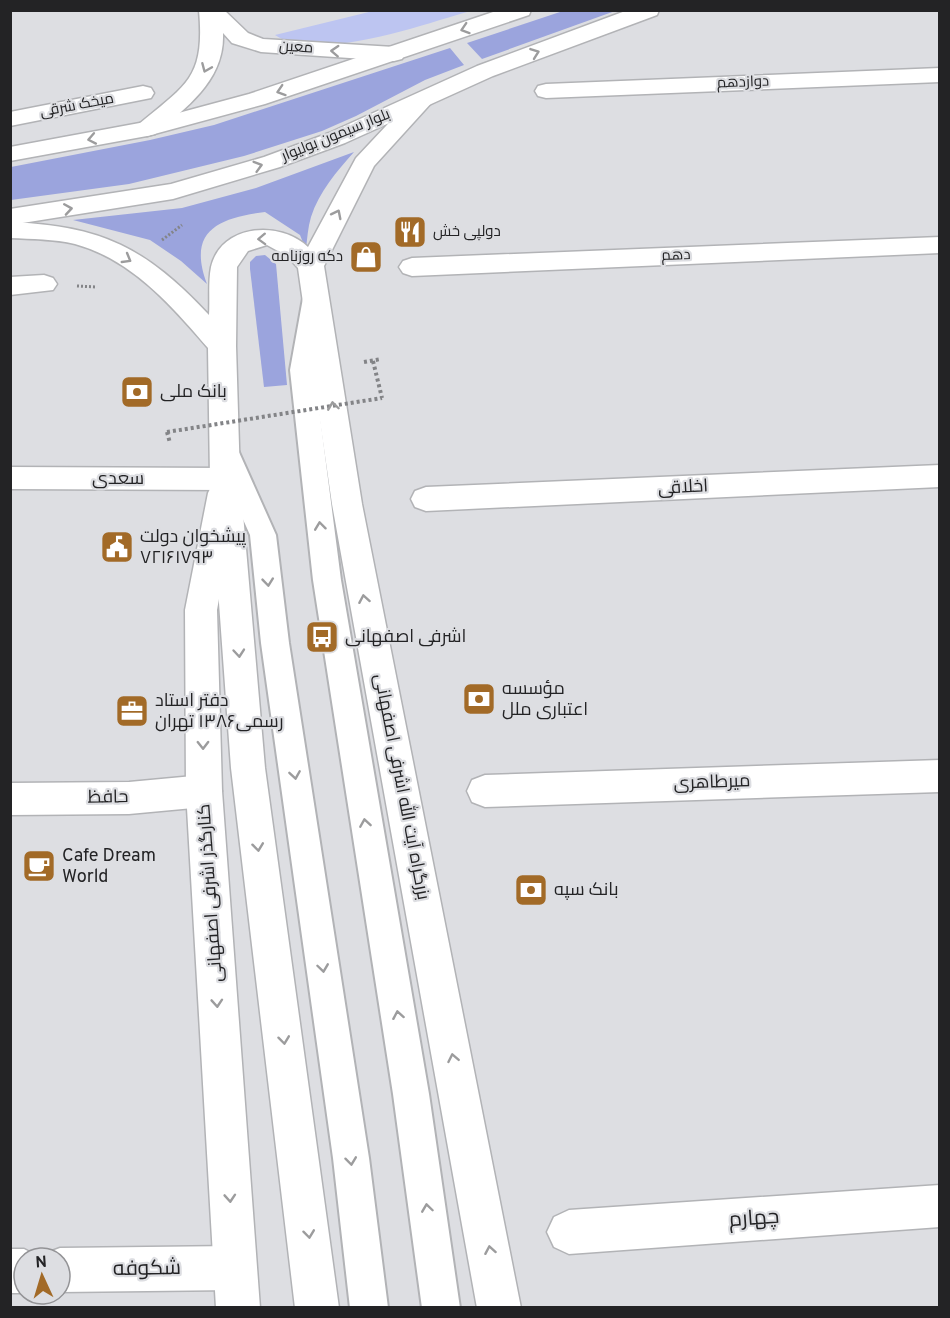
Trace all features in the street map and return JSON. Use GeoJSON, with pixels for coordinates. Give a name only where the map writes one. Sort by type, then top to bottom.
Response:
{"type":"FeatureCollection","features":[{"type":"Feature","properties":{"kind":"main road","name":"معین"},"geometry":{"type":"LineString","coordinates":[[211,10],[240,38],[250,42],[279,48],[394,54]]}},
{"type":"Feature","properties":{"kind":"main road","name":"معین"},"geometry":{"type":"LineString","coordinates":[[147,129],[195,86],[207,70],[212,49],[211,10]]}},
{"type":"Feature","properties":{"kind":"main road"},"geometry":{"type":"LineString","coordinates":[[10,154],[147,129],[257,99],[521,10]]}},
{"type":"Feature","properties":{"kind":"main road","name":"بلوار سیمون بولیوار"},"geometry":{"type":"LineString","coordinates":[[10,217],[173,191],[294,154],[337,138],[485,71],[649,10]]}},
{"type":"Feature","properties":{"kind":"main road","name":"دوازدهم"},"geometry":{"type":"LineString","coordinates":[[546,91],[939,75]]}},
{"type":"Feature","properties":{"kind":"main road","name":"میخک شرقی"},"geometry":{"type":"LineString","coordinates":[[10,119],[143,93]]}},
{"type":"Feature","properties":{"kind":"main road"},"geometry":{"type":"LineString","coordinates":[[313,281],[364,163],[423,100]]}},
{"type":"Feature","properties":{"kind":"main road"},"geometry":{"type":"LineString","coordinates":[[10,230],[76,237],[106,247],[132,262],[179,297],[222,346]]}},
{"type":"Feature","properties":{"kind":"main road"},"geometry":{"type":"LineString","coordinates":[[313,281],[296,250],[283,242],[268,237],[252,239],[239,245],[230,254],[224,267],[222,346],[225,464],[248,768],[317,1308]]}},
{"type":"Feature","properties":{"kind":"main road","name":"دهم"},"geometry":{"type":"LineString","coordinates":[[412,267],[939,245]]}},
{"type":"Feature","properties":{"kind":"main road","name":"بزرگراه آیت الله اشرفی اصفهانی"},"geometry":{"type":"LineString","coordinates":[[313,281],[351,525],[499,1308]]}},
{"type":"Feature","properties":{"kind":"main road"},"geometry":{"type":"LineString","coordinates":[[10,286],[44,284]]}},
{"type":"Feature","properties":{"kind":"main road","name":"سعدی"},"geometry":{"type":"LineString","coordinates":[[10,478],[225,464]]}},
{"type":"Feature","properties":{"kind":"main road","name":"کنارگذر اشرفی اصفهانی"},"geometry":{"type":"LineString","coordinates":[[225,464],[201,610],[204,791],[236,1288]]}},
{"type":"Feature","properties":{"kind":"main road","name":"اخلاقی"},"geometry":{"type":"LineString","coordinates":[[426,499],[939,476]]}},
{"type":"Feature","properties":{"kind":"main road","name":"میرطاهری"},"geometry":{"type":"LineString","coordinates":[[485,790],[939,776]]}},
{"type":"Feature","properties":{"kind":"main road","name":"حافظ"},"geometry":{"type":"LineString","coordinates":[[10,799],[129,798],[204,791]]}},
{"type":"Feature","properties":{"kind":"main road","name":"چهارم"},"geometry":{"type":"LineString","coordinates":[[569,1232],[939,1206]]}},
{"type":"Feature","properties":{"kind":"main road","name":"شکوفه"},"geometry":{"type":"LineString","coordinates":[[72,1271],[236,1288]]}},
{"type":"Feature","properties":{"kind":"lane"},"geometry":{"type":"LineString","coordinates":[[313,281],[302,370],[327,580],[411,1094],[441,1308]]}},
{"type":"Feature","properties":{"kind":"lane"},"geometry":{"type":"LineString","coordinates":[[225,464],[263,535],[275,643],[350,1146],[369,1308]]}},
{"type":"Feature","properties":{"kind":"path"},"geometry":{"type":"LineString","coordinates":[[156,245],[185,222]]}},
{"type":"Feature","properties":{"kind":"path"},"geometry":{"type":"LineString","coordinates":[[167,432],[381,398],[373,361]]}},
{"type":"Feature","properties":{"kind":"shaded area"},"geometry":{"type":"Polygon","coordinates":[[[566,10],[615,11],[482,59],[467,43],[566,10]]]}},
{"type":"Feature","properties":{"kind":"shaded area"},"geometry":{"type":"Polygon","coordinates":[[[373,11],[471,11],[400,32],[344,43],[317,45],[294,43],[275,35],[373,11]]]}},
{"type":"Feature","properties":{"kind":"shaded area"},"geometry":{"type":"Polygon","coordinates":[[[450,48],[464,65],[425,80],[322,131],[244,156],[129,184],[11,200],[11,167],[214,125],[450,48]]]}},
{"type":"Feature","properties":{"kind":"shaded area"},"geometry":{"type":"Polygon","coordinates":[[[354,152],[335,174],[314,208],[306,250],[300,235],[265,212],[233,218],[211,230],[204,240],[201,251],[202,266],[207,284],[181,261],[150,240],[73,220],[182,208],[256,188],[354,152]]]}},
{"type":"Feature","properties":{"kind":"shaded area"},"geometry":{"type":"Polygon","coordinates":[[[265,255],[276,264],[287,385],[264,387],[250,262],[256,256],[265,255]]]}},
{"type":"Feature","properties":{"kind":"place","name":"دولپی خش"},"geometry":{"type":"Point","coordinates":[410,232]}},
{"type":"Feature","properties":{"kind":"place","name":"دکه روزنامه"},"geometry":{"type":"Point","coordinates":[366,257]}},
{"type":"Feature","properties":{"kind":"place","name":"بانک ملی"},"geometry":{"type":"Point","coordinates":[137,392]}},
{"type":"Feature","properties":{"kind":"place","name":"پیشخوان دولت ۷۲۱۶۱۷۹۳"},"geometry":{"type":"Point","coordinates":[117,547]}},
{"type":"Feature","properties":{"kind":"place","name":"اشرفی اصفهانی"},"geometry":{"type":"Point","coordinates":[322,637]}},
{"type":"Feature","properties":{"kind":"place","name":"مؤسسه اعتباری ملل"},"geometry":{"type":"Point","coordinates":[479,699]}},
{"type":"Feature","properties":{"kind":"place","name":"دفتر استاد رسمی۱۳۸۶ تهران"},"geometry":{"type":"Point","coordinates":[132,711]}},
{"type":"Feature","properties":{"kind":"place","name":"Cafe Dream World"},"geometry":{"type":"Point","coordinates":[39,866]}},
{"type":"Feature","properties":{"kind":"place","name":"بانک سپه"},"geometry":{"type":"Point","coordinates":[531,890]}}]}
